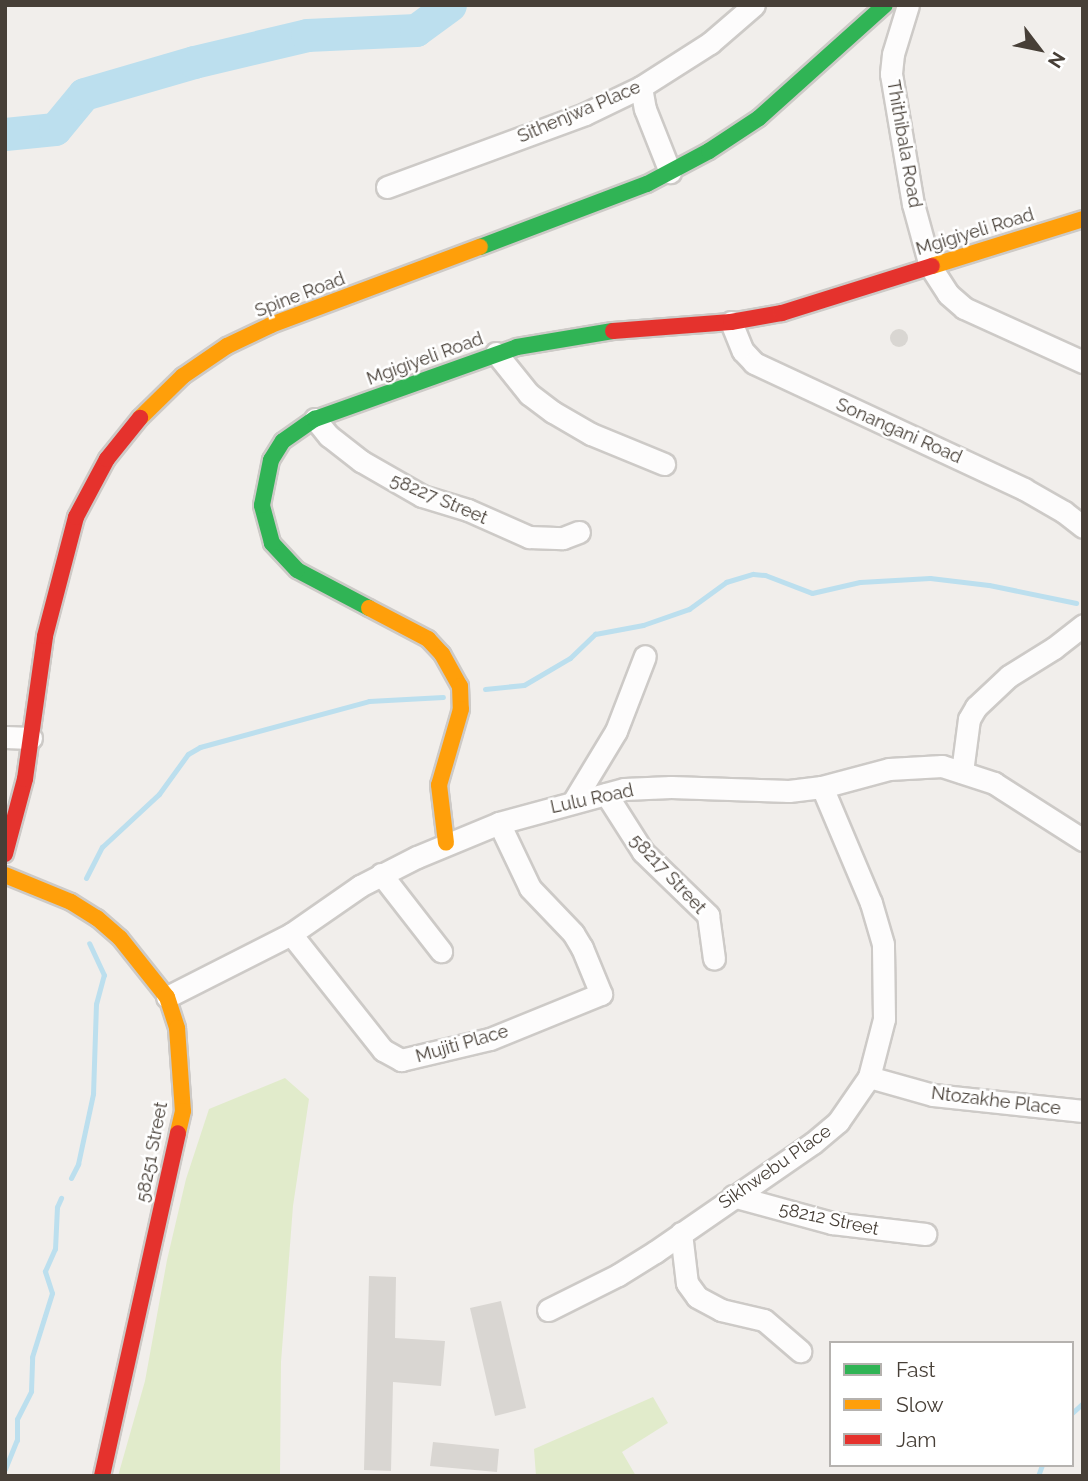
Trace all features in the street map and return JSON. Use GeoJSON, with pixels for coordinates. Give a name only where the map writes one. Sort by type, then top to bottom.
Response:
{"type":"FeatureCollection","features":[{"type":"Feature","properties":{"kind":"street","name":"Sithenjwa Place"},"geometry":{"type":"LineString","coordinates":[[387,187],[585,114],[641,87],[710,43],[754,5]]}},
{"type":"Feature","properties":{"kind":"street","name":"Spine Road"},"geometry":{"type":"LineString","coordinates":[[5,854],[19,811],[45,636],[76,517],[107,459],[141,416],[183,376],[227,346],[271,326],[534,229],[670,172],[760,118],[885,5]]}},
{"type":"Feature","properties":{"kind":"street","name":"Thithibala Road"},"geometry":{"type":"LineString","coordinates":[[908,5],[892,54],[891,74],[913,204],[930,267],[948,294],[964,308],[1083,362]]}},
{"type":"Feature","properties":{"kind":"street"},"geometry":{"type":"LineString","coordinates":[[641,87],[645,109],[670,172]]}},
{"type":"Feature","properties":{"kind":"street","name":"Mgigiyeli Road"},"geometry":{"type":"LineString","coordinates":[[446,843],[439,785],[461,709],[460,686],[453,670],[428,639],[297,570],[272,543],[262,505],[271,460],[284,441],[315,419],[496,354],[593,333],[731,322],[782,313],[1083,219]]}},
{"type":"Feature","properties":{"kind":"street","name":"Sonangani Road"},"geometry":{"type":"LineString","coordinates":[[731,322],[743,351],[754,363],[1013,483],[1064,512],[1083,527]]}},
{"type":"Feature","properties":{"kind":"street"},"geometry":{"type":"LineString","coordinates":[[496,354],[529,394],[561,417],[591,434],[664,464]]}},
{"type":"Feature","properties":{"kind":"street","name":"58227 Street"},"geometry":{"type":"LineString","coordinates":[[315,419],[329,436],[360,461],[422,496],[468,510],[528,537],[563,538],[579,532]]}},
{"type":"Feature","properties":{"kind":"street"},"geometry":{"type":"LineString","coordinates":[[962,772],[969,719],[976,707],[1009,676],[1054,648],[1083,625]]}},
{"type":"Feature","properties":{"kind":"street"},"geometry":{"type":"LineString","coordinates":[[573,802],[616,731],[645,656]]}},
{"type":"Feature","properties":{"kind":"street"},"geometry":{"type":"LineString","coordinates":[[5,737],[31,738]]}},
{"type":"Feature","properties":{"kind":"street","name":"Lulu Road"},"geometry":{"type":"LineString","coordinates":[[167,997],[237,964],[291,934],[381,874],[446,843],[499,823],[624,789],[671,787],[789,791],[822,787],[889,769],[942,766],[994,783],[1083,840]]}},
{"type":"Feature","properties":{"kind":"street","name":"Sikhwebu Place"},"geometry":{"type":"LineString","coordinates":[[548,1310],[618,1275],[838,1122],[869,1077],[884,1019],[883,944],[871,902],[822,787]]}},
{"type":"Feature","properties":{"kind":"street","name":"58217 Street"},"geometry":{"type":"LineString","coordinates":[[607,794],[643,852],[708,915],[714,959]]}},
{"type":"Feature","properties":{"kind":"street","name":"Mujiti Place"},"geometry":{"type":"LineString","coordinates":[[291,934],[383,1050],[401,1060],[490,1039],[601,994],[582,948],[573,933],[530,888],[499,823]]}},
{"type":"Feature","properties":{"kind":"street"},"geometry":{"type":"LineString","coordinates":[[381,874],[441,951]]}},
{"type":"Feature","properties":{"kind":"street","name":"58251 Street"},"geometry":{"type":"LineString","coordinates":[[5,876],[71,902],[97,918],[120,938],[167,997],[177,1028],[183,1111],[102,1476]]}},
{"type":"Feature","properties":{"kind":"street","name":"Ntozakhe Place"},"geometry":{"type":"LineString","coordinates":[[869,1077],[933,1095],[1083,1111]]}},
{"type":"Feature","properties":{"kind":"street","name":"58212 Street"},"geometry":{"type":"LineString","coordinates":[[733,1196],[832,1223],[925,1234]]}},
{"type":"Feature","properties":{"kind":"street"},"geometry":{"type":"LineString","coordinates":[[681,1233],[687,1283],[697,1297],[721,1310],[764,1320],[800,1351]]}},
{"type":"Feature","properties":{"kind":"green space"},"geometry":{"type":"Polygon","coordinates":[[[285,1078],[309,1099],[293,1206],[281,1362],[280,1476],[118,1476],[145,1381],[167,1260],[186,1179],[209,1109],[285,1078]]]}},
{"type":"Feature","properties":{"kind":"green space"},"geometry":{"type":"Polygon","coordinates":[[[653,1397],[668,1423],[622,1452],[636,1476],[536,1476],[534,1449],[653,1397]]]}},
{"type":"Feature","properties":{"kind":"building"},"geometry":{"type":"Polygon","coordinates":[[[899,329],[907,334],[908,338],[903,346],[899,347],[891,342],[890,338],[895,330],[899,329]]]}},
{"type":"Feature","properties":{"kind":"building"},"geometry":{"type":"Polygon","coordinates":[[[369,1276],[396,1277],[395,1338],[445,1341],[441,1386],[393,1382],[391,1471],[364,1470],[369,1276]]]}},
{"type":"Feature","properties":{"kind":"building"},"geometry":{"type":"Polygon","coordinates":[[[501,1301],[526,1408],[495,1416],[470,1308],[501,1301]]]}},
{"type":"Feature","properties":{"kind":"building"},"geometry":{"type":"Polygon","coordinates":[[[433,1442],[499,1449],[497,1472],[430,1466],[433,1442]]]}},
{"type":"Feature","properties":{"kind":"waterway"},"geometry":{"type":"LineString","coordinates":[[5,134],[55,129],[84,94],[194,62],[307,35],[416,30],[450,5]]}},
{"type":"Feature","properties":{"kind":"waterway"},"geometry":{"type":"LineString","coordinates":[[485,689],[524,685],[570,658],[595,634],[643,625],[689,609],[726,582],[753,574],[765,575],[812,593],[860,582],[930,578],[989,585],[1076,603]]}},
{"type":"Feature","properties":{"kind":"waterway"},"geometry":{"type":"LineString","coordinates":[[86,878],[102,847],[159,794],[188,754],[200,747],[369,701],[443,697]]}},
{"type":"Feature","properties":{"kind":"waterway"},"geometry":{"type":"LineString","coordinates":[[71,1178],[78,1164],[93,1094],[96,1004],[104,975],[89,943]]}},
{"type":"Feature","properties":{"kind":"waterway"},"geometry":{"type":"LineString","coordinates":[[5,1469],[17,1440],[17,1419],[31,1391],[32,1357],[52,1293],[45,1271],[55,1249],[57,1207],[61,1198]]}},
{"type":"Feature","properties":{"kind":"waterway"},"geometry":{"type":"LineString","coordinates":[[1074,1411],[1083,1403]]}},
{"type":"Feature","properties":{"kind":"waterway"},"geometry":{"type":"LineString","coordinates":[[1038,1476],[1041,1467]]}},
{"type":"Feature","properties":{"kind":"traffic: fast"},"geometry":{"type":"LineString","coordinates":[[480,247],[647,184],[709,151],[759,118],[885,5]]}},
{"type":"Feature","properties":{"kind":"traffic: fast"},"geometry":{"type":"LineString","coordinates":[[369,608],[297,570],[272,543],[262,505],[271,460],[283,441],[315,419],[517,347],[613,331]]}},
{"type":"Feature","properties":{"kind":"traffic: slow"},"geometry":{"type":"LineString","coordinates":[[932,266],[1083,219]]}},
{"type":"Feature","properties":{"kind":"traffic: slow"},"geometry":{"type":"LineString","coordinates":[[140,418],[183,376],[227,346],[271,325],[480,247]]}},
{"type":"Feature","properties":{"kind":"traffic: slow"},"geometry":{"type":"LineString","coordinates":[[369,608],[428,639],[442,654],[460,686],[461,709],[439,785],[446,843]]}},
{"type":"Feature","properties":{"kind":"traffic: slow"},"geometry":{"type":"LineString","coordinates":[[5,875],[71,902],[97,918],[120,938],[167,997],[177,1028],[183,1111],[178,1133]]}},
{"type":"Feature","properties":{"kind":"traffic: jam"},"geometry":{"type":"LineString","coordinates":[[613,331],[731,322],[782,313],[932,266]]}},
{"type":"Feature","properties":{"kind":"traffic: jam"},"geometry":{"type":"LineString","coordinates":[[5,854],[25,779],[45,636],[76,517],[107,459],[140,418]]}},
{"type":"Feature","properties":{"kind":"traffic: jam"},"geometry":{"type":"LineString","coordinates":[[102,1476],[178,1133]]}}]}
